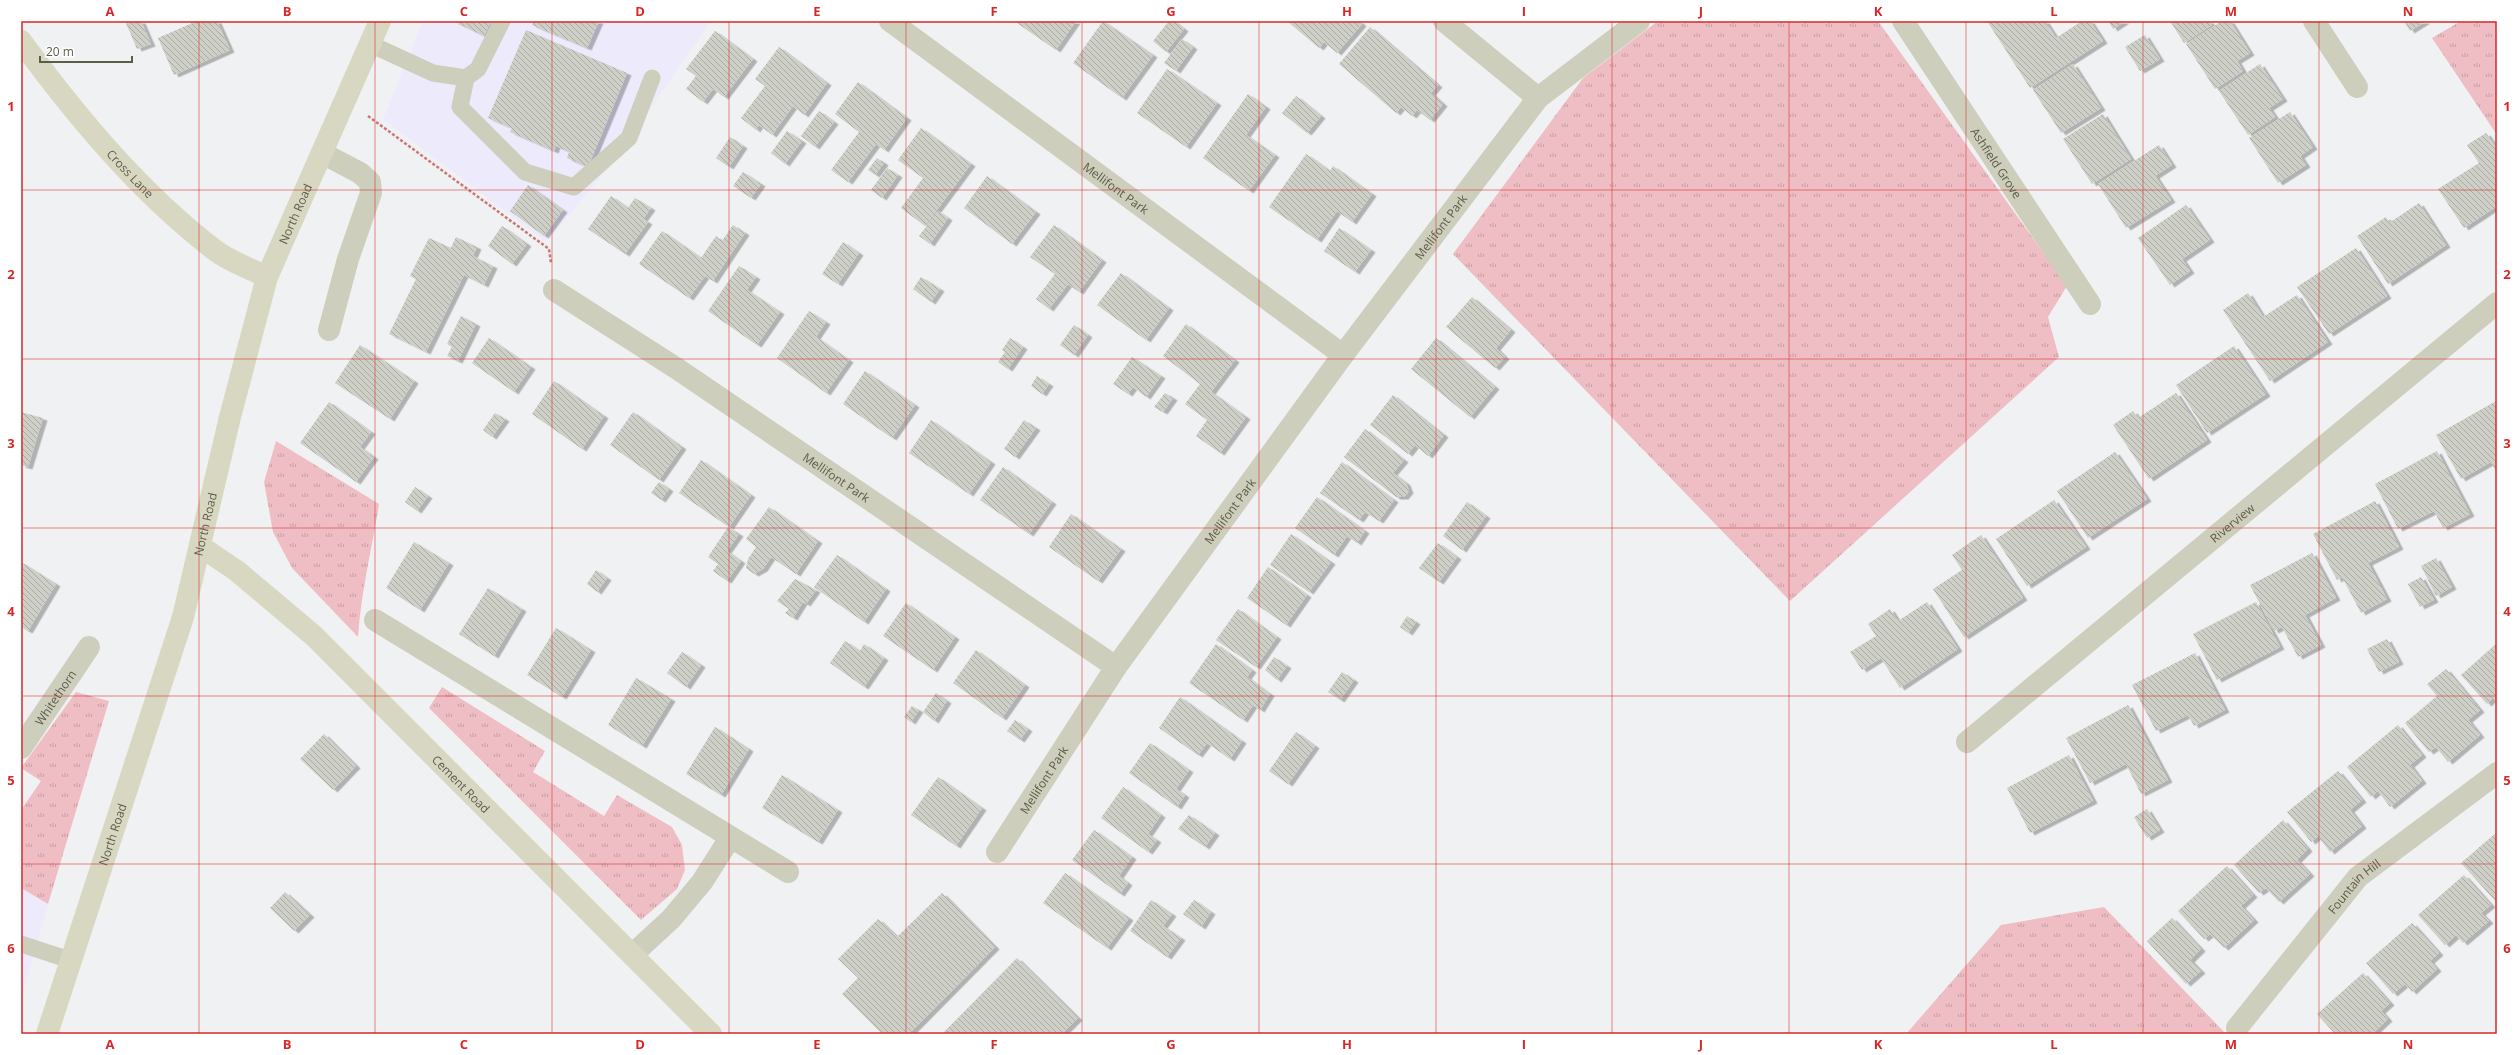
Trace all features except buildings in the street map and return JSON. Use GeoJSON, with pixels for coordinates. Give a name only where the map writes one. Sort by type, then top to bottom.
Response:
{"type":"FeatureCollection","features":[{"type":"Feature","properties":{"kind":"main road","name":"North Road"},"geometry":{"type":"LineString","coordinates":[[47,1034],[183,617],[230,417],[267,277],[380,21]]}},
{"type":"Feature","properties":{"kind":"main road","name":"Cross Lane"},"geometry":{"type":"LineString","coordinates":[[21,41],[54,86],[138,182],[217,252],[267,277]]}},
{"type":"Feature","properties":{"kind":"main road","name":"Cement Road"},"geometry":{"type":"LineString","coordinates":[[200,546],[237,571],[314,636],[633,954],[711,1034]]}},
{"type":"Feature","properties":{"kind":"street","name":"Mellifont Park"},"geometry":{"type":"LineString","coordinates":[[890,21],[1343,355]]}},
{"type":"Feature","properties":{"kind":"street"},"geometry":{"type":"LineString","coordinates":[[1444,21],[1538,98]]}},
{"type":"Feature","properties":{"kind":"street","name":"Mellifont Park"},"geometry":{"type":"LineString","coordinates":[[997,852],[1116,667],[1343,355],[1538,98],[1639,21]]}},
{"type":"Feature","properties":{"kind":"street","name":"Ashfield Grove"},"geometry":{"type":"LineString","coordinates":[[1903,21],[2090,304]]}},
{"type":"Feature","properties":{"kind":"street"},"geometry":{"type":"LineString","coordinates":[[2314,21],[2357,87]]}},
{"type":"Feature","properties":{"kind":"street"},"geometry":{"type":"LineString","coordinates":[[322,153],[360,173],[370,182],[371,193],[346,266],[329,330]]}},
{"type":"Feature","properties":{"kind":"street","name":"Mellifont Park"},"geometry":{"type":"LineString","coordinates":[[554,290],[683,372],[1116,667]]}},
{"type":"Feature","properties":{"kind":"street","name":"Riverview"},"geometry":{"type":"LineString","coordinates":[[1967,742],[2497,303]]}},
{"type":"Feature","properties":{"kind":"street"},"geometry":{"type":"LineString","coordinates":[[376,620],[730,838],[788,872]]}},
{"type":"Feature","properties":{"kind":"street","name":"Whitethorn"},"geometry":{"type":"LineString","coordinates":[[21,748],[89,648]]}},
{"type":"Feature","properties":{"kind":"street","name":"Fountain Hill"},"geometry":{"type":"LineString","coordinates":[[2237,1028],[2358,877],[2497,773]]}},
{"type":"Feature","properties":{"kind":"street"},"geometry":{"type":"LineString","coordinates":[[633,954],[671,919],[698,887],[730,838]]}},
{"type":"Feature","properties":{"kind":"lane"},"geometry":{"type":"LineString","coordinates":[[502,21],[478,69],[466,78],[460,107],[525,172],[574,187],[629,138],[652,78]]}},
{"type":"Feature","properties":{"kind":"lane"},"geometry":{"type":"LineString","coordinates":[[370,44],[433,73],[466,78]]}},
{"type":"Feature","properties":{"kind":"lane"},"geometry":{"type":"LineString","coordinates":[[21,944],[70,960]]}},
{"type":"Feature","properties":{"kind":"path"},"geometry":{"type":"LineString","coordinates":[[345,99],[549,249],[554,290]]}},
{"type":"Feature","properties":{"kind":"shaded area"},"geometry":{"type":"Polygon","coordinates":[[[423,21],[711,21],[609,167],[546,242],[383,119],[423,21]]]}},
{"type":"Feature","properties":{"kind":"shaded area"},"geometry":{"type":"Polygon","coordinates":[[[21,888],[48,904],[21,999],[21,888]]]}},
{"type":"Feature","properties":{"kind":"green space"},"geometry":{"type":"Polygon","coordinates":[[[1658,21],[1878,21],[2067,286],[2048,317],[2059,357],[1790,601],[1453,254],[1583,78],[1658,21]]]}},
{"type":"Feature","properties":{"kind":"green space"},"geometry":{"type":"Polygon","coordinates":[[[2461,21],[2497,21],[2497,135],[2432,38],[2461,21]]]}},
{"type":"Feature","properties":{"kind":"green space"},"geometry":{"type":"Polygon","coordinates":[[[276,441],[379,504],[364,587],[358,637],[292,568],[273,532],[264,482],[276,441]]]}},
{"type":"Feature","properties":{"kind":"green space"},"geometry":{"type":"Polygon","coordinates":[[[442,687],[545,751],[533,772],[604,816],[617,795],[672,827],[682,845],[685,870],[677,889],[641,920],[429,708],[442,687]]]}},
{"type":"Feature","properties":{"kind":"green space"},"geometry":{"type":"Polygon","coordinates":[[[76,692],[109,701],[48,904],[21,888],[21,810],[41,781],[21,768],[76,692]]]}},
{"type":"Feature","properties":{"kind":"green space"},"geometry":{"type":"Polygon","coordinates":[[[2104,907],[2226,1034],[1906,1034],[2001,925],[2104,907]]]}}]}
